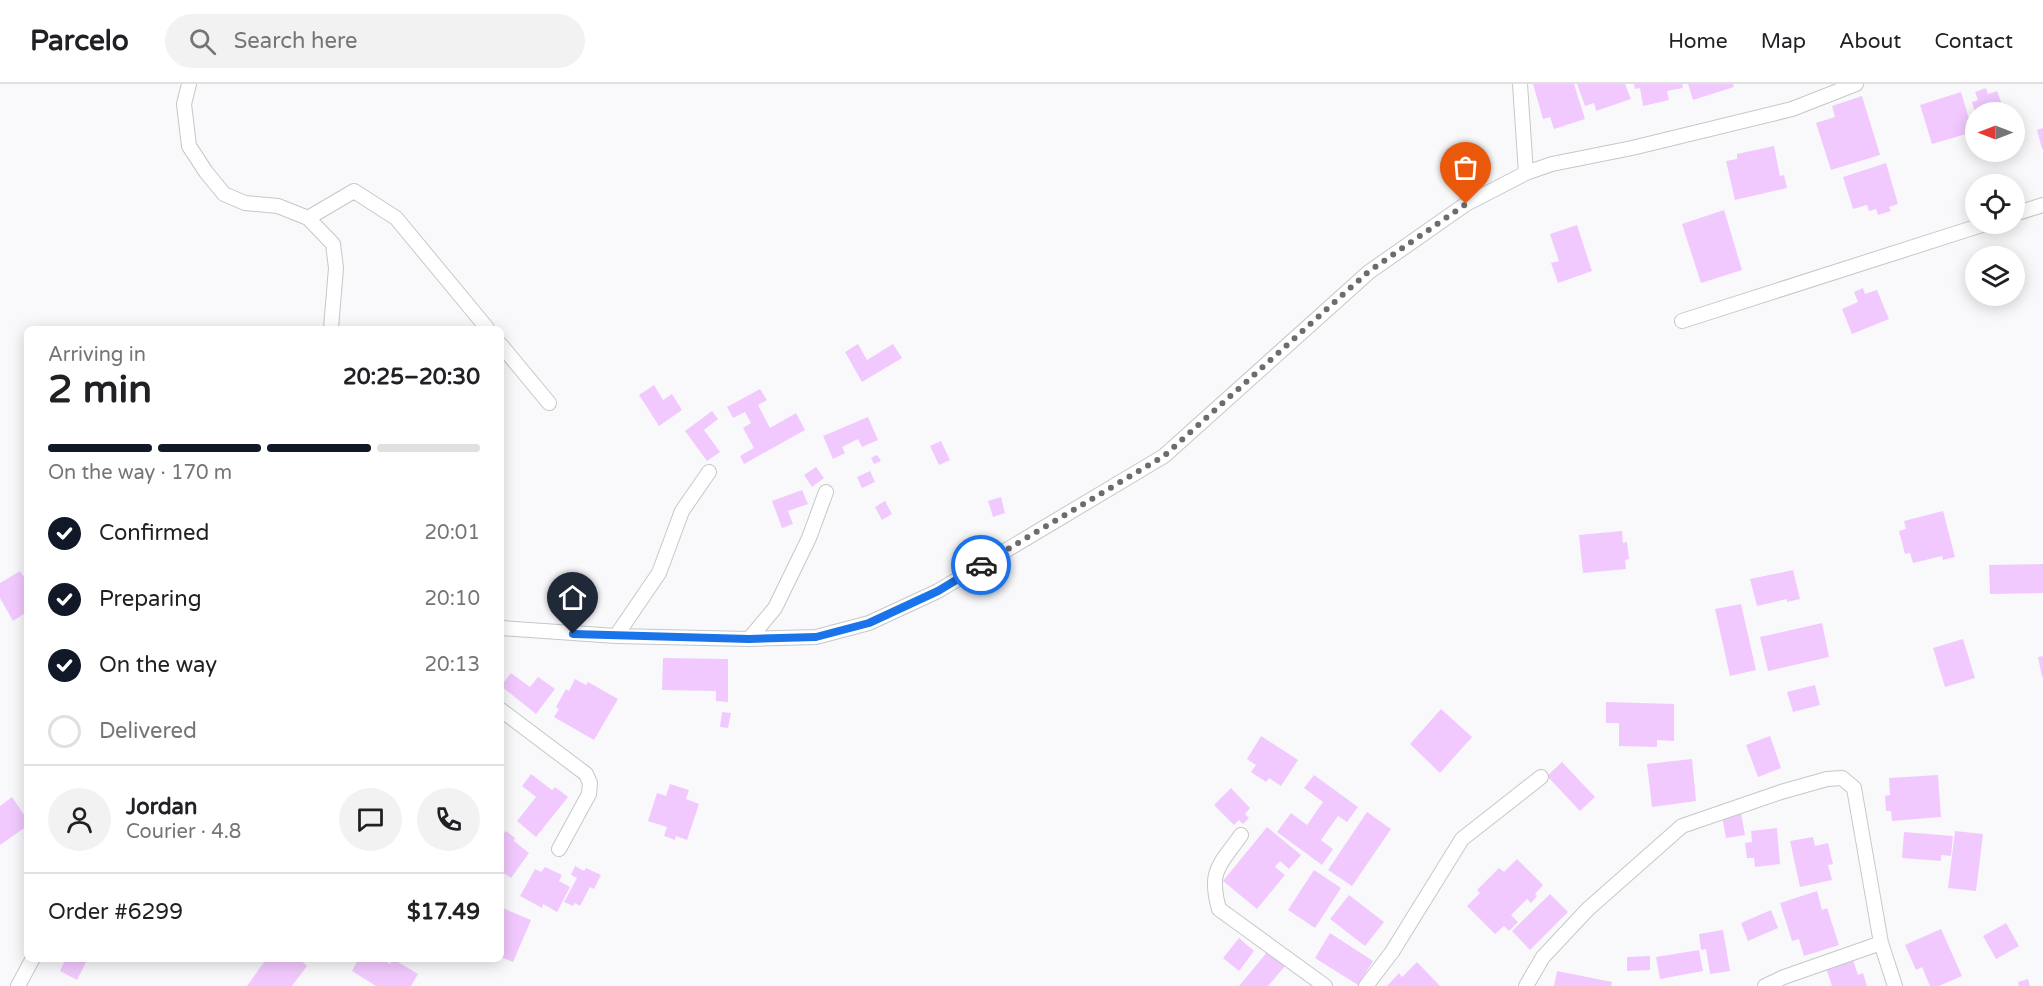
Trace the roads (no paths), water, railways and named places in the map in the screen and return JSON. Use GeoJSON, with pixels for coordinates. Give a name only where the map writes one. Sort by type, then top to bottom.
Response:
{"type":"FeatureCollection","features":[{"type":"Feature","properties":{"kind":"street"},"geometry":{"type":"LineString","coordinates":[[189,84],[184,104],[189,146],[224,194],[245,202],[278,206],[308,218],[333,244],[336,268],[332,326]]}},
{"type":"Feature","properties":{"kind":"street"},"geometry":{"type":"LineString","coordinates":[[1520,84],[1526,173]]}},
{"type":"Feature","properties":{"kind":"street"},"geometry":{"type":"LineString","coordinates":[[504,628],[616,636],[749,639],[816,637],[869,623],[938,591],[1164,456],[1368,272],[1466,204],[1526,173],[1552,164],[1632,148],[1792,109],[1856,84]]}},
{"type":"Feature","properties":{"kind":"street"},"geometry":{"type":"LineString","coordinates":[[308,218],[354,191],[396,218],[485,326]]}},
{"type":"Feature","properties":{"kind":"street"},"geometry":{"type":"LineString","coordinates":[[2025,211],[2043,205]]}},
{"type":"Feature","properties":{"kind":"street"},"geometry":{"type":"LineString","coordinates":[[1682,321],[1965,230]]}},
{"type":"Feature","properties":{"kind":"street"},"geometry":{"type":"LineString","coordinates":[[504,349],[549,403]]}},
{"type":"Feature","properties":{"kind":"street"},"geometry":{"type":"LineString","coordinates":[[616,636],[659,573],[682,511],[708,472]]}},
{"type":"Feature","properties":{"kind":"street"},"geometry":{"type":"LineString","coordinates":[[749,639],[775,608],[809,538],[826,492]]}},
{"type":"Feature","properties":{"kind":"street"},"geometry":{"type":"LineString","coordinates":[[504,712],[586,774],[590,783],[589,794],[559,849]]}},
{"type":"Feature","properties":{"kind":"street"},"geometry":{"type":"LineString","coordinates":[[1366,986],[1392,952],[1462,839],[1541,777]]}},
{"type":"Feature","properties":{"kind":"street"},"geometry":{"type":"LineString","coordinates":[[1526,986],[1543,957],[1588,909],[1682,826],[1771,795],[1827,779],[1842,778],[1854,788],[1881,944],[1895,986]]}},
{"type":"Feature","properties":{"kind":"street"},"geometry":{"type":"LineString","coordinates":[[1241,835],[1216,870],[1214,889],[1219,909],[1325,986]]}},
{"type":"Feature","properties":{"kind":"street"},"geometry":{"type":"LineString","coordinates":[[1765,986],[1784,977],[1881,944]]}},
{"type":"Feature","properties":{"kind":"street"},"geometry":{"type":"LineString","coordinates":[[18,986],[31,962]]}}]}
